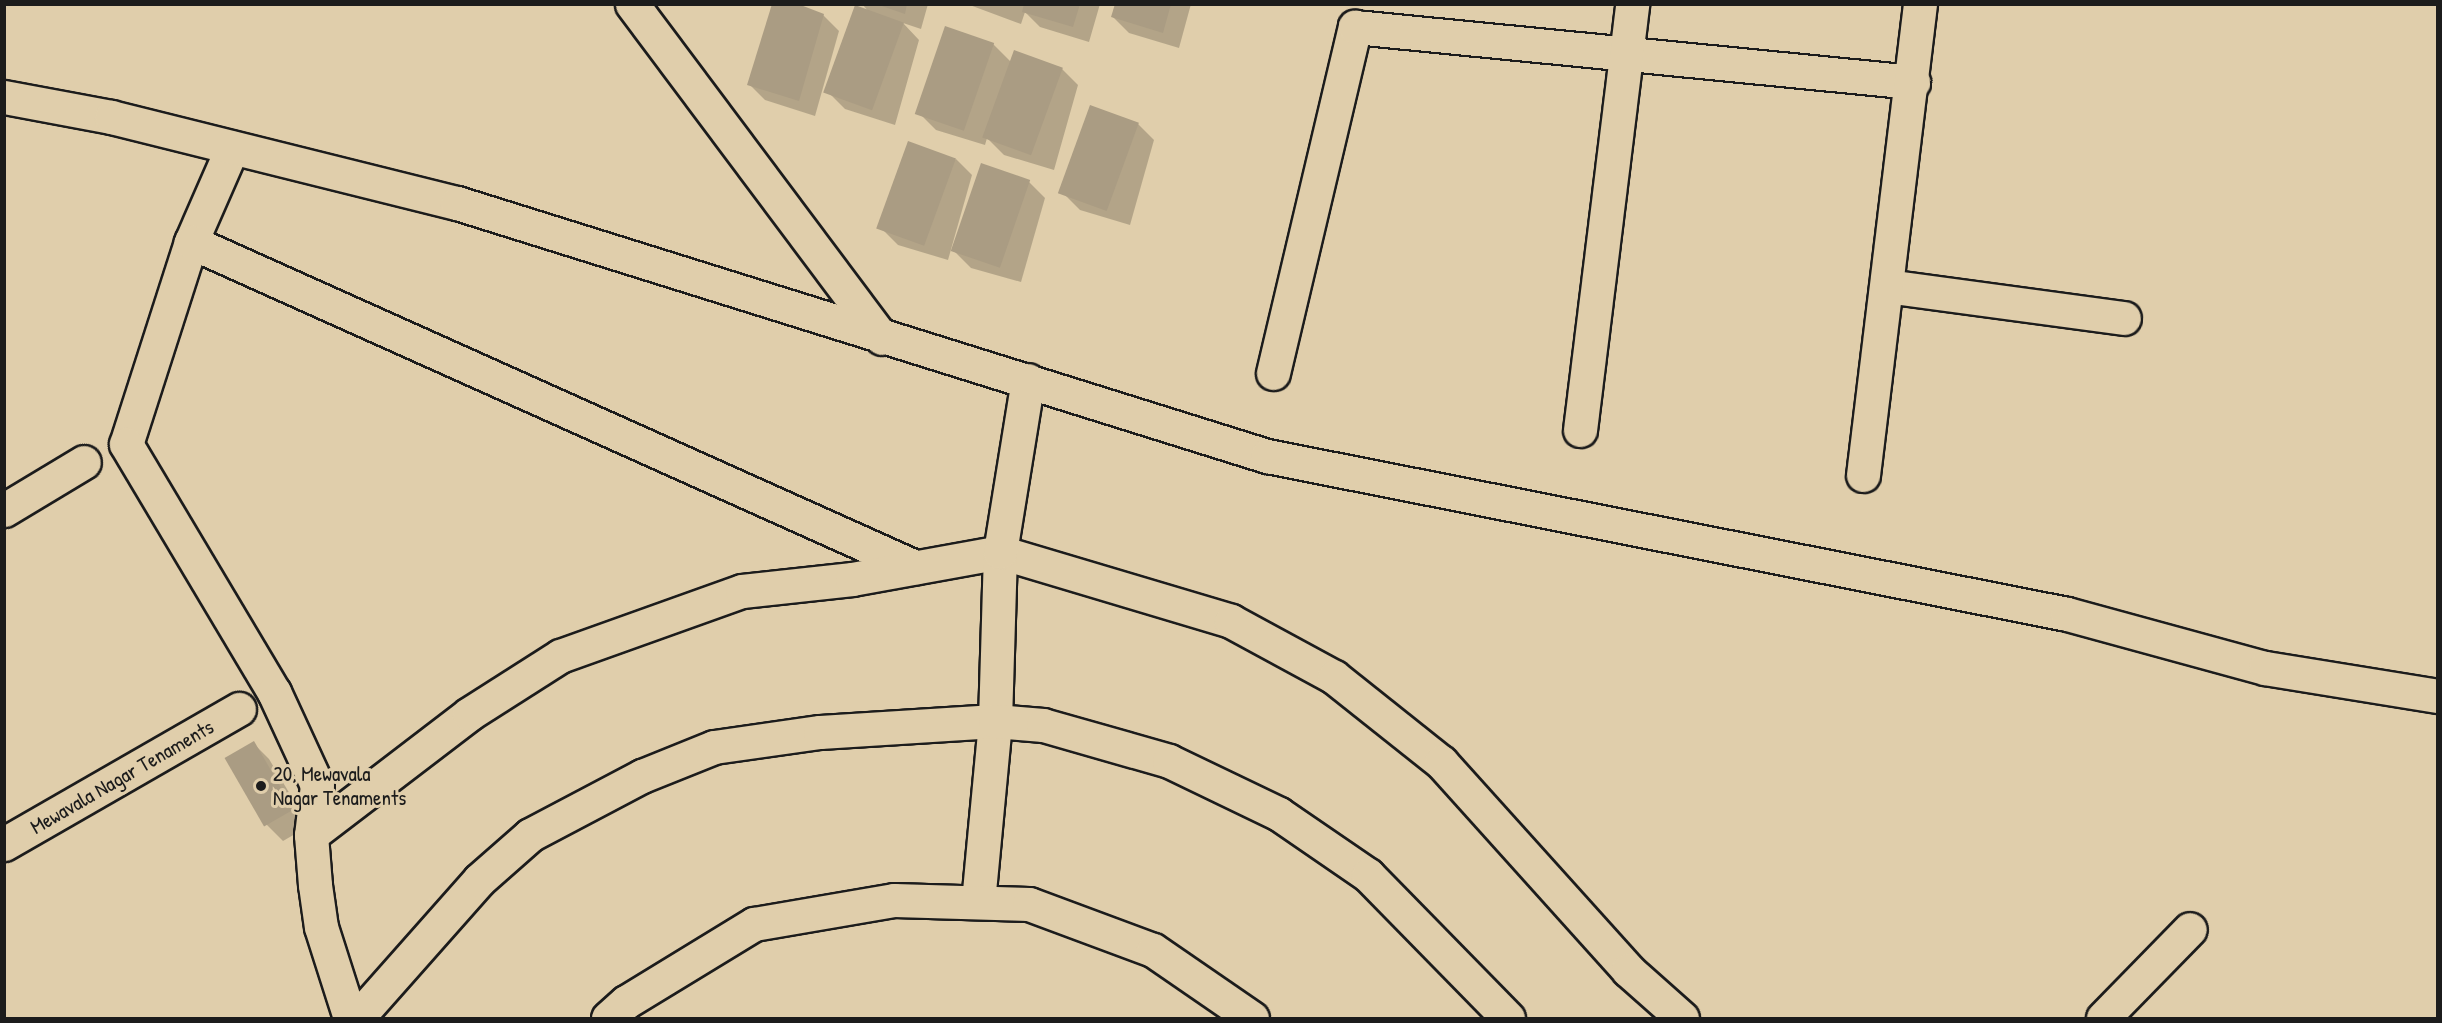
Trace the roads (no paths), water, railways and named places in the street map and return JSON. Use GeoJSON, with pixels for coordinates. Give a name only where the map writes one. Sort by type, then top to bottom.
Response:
{"type":"FeatureCollection","features":[{"type":"Feature","properties":{"kind":"street"},"geometry":{"type":"LineString","coordinates":[[632,4],[882,338]]}},
{"type":"Feature","properties":{"kind":"street"},"geometry":{"type":"LineString","coordinates":[[1580,430],[1632,4]]}},
{"type":"Feature","properties":{"kind":"street"},"geometry":{"type":"LineString","coordinates":[[1863,475],[1913,82],[1920,4]]}},
{"type":"Feature","properties":{"kind":"street"},"geometry":{"type":"LineString","coordinates":[[1273,373],[1358,16],[1625,54],[1913,82]]}},
{"type":"Feature","properties":{"kind":"street"},"geometry":{"type":"LineString","coordinates":[[4,97],[111,117],[457,203],[882,338],[1028,380],[1267,456],[2067,614],[2265,668],[2438,696]]}},
{"type":"Feature","properties":{"kind":"street"},"geometry":{"type":"LineString","coordinates":[[232,147],[191,242],[126,444],[274,692],[316,786],[311,835],[321,927],[350,1018]]}},
{"type":"Feature","properties":{"kind":"street"},"geometry":{"type":"LineString","coordinates":[[191,242],[915,567]]}},
{"type":"Feature","properties":{"kind":"street"},"geometry":{"type":"LineString","coordinates":[[1887,285],[2124,318]]}},
{"type":"Feature","properties":{"kind":"street"},"geometry":{"type":"LineString","coordinates":[[978,903],[995,721],[1000,552],[1028,380]]}},
{"type":"Feature","properties":{"kind":"street"},"geometry":{"type":"LineString","coordinates":[[4,510],[84,462]]}},
{"type":"Feature","properties":{"kind":"street"},"geometry":{"type":"LineString","coordinates":[[311,835],[469,714],[560,656],[742,591],[915,567],[1000,552],[1231,621],[1334,677],[1441,762],[1628,970],[1682,1018]]}},
{"type":"Feature","properties":{"kind":"street","name":"Mewavala Nagar Tenaments"},"geometry":{"type":"LineString","coordinates":[[4,844],[239,710]]}},
{"type":"Feature","properties":{"kind":"street"},"geometry":{"type":"LineString","coordinates":[[357,1018],[479,880],[530,835],[642,776],[714,747],[820,732],[995,721],[1043,725],[1169,761],[1279,813],[1368,875],[1508,1018]]}},
{"type":"Feature","properties":{"kind":"street"},"geometry":{"type":"LineString","coordinates":[[608,1018],[626,1002],[754,924],[894,900],[1029,904],[1153,950],[1252,1018]]}},
{"type":"Feature","properties":{"kind":"street"},"geometry":{"type":"LineString","coordinates":[[2103,1018],[2190,929]]}},
{"type":"Feature","properties":{"kind":"place","name":"20, Mewavala Nagar Tenaments"},"geometry":{"type":"Point","coordinates":[261,786]}}]}
